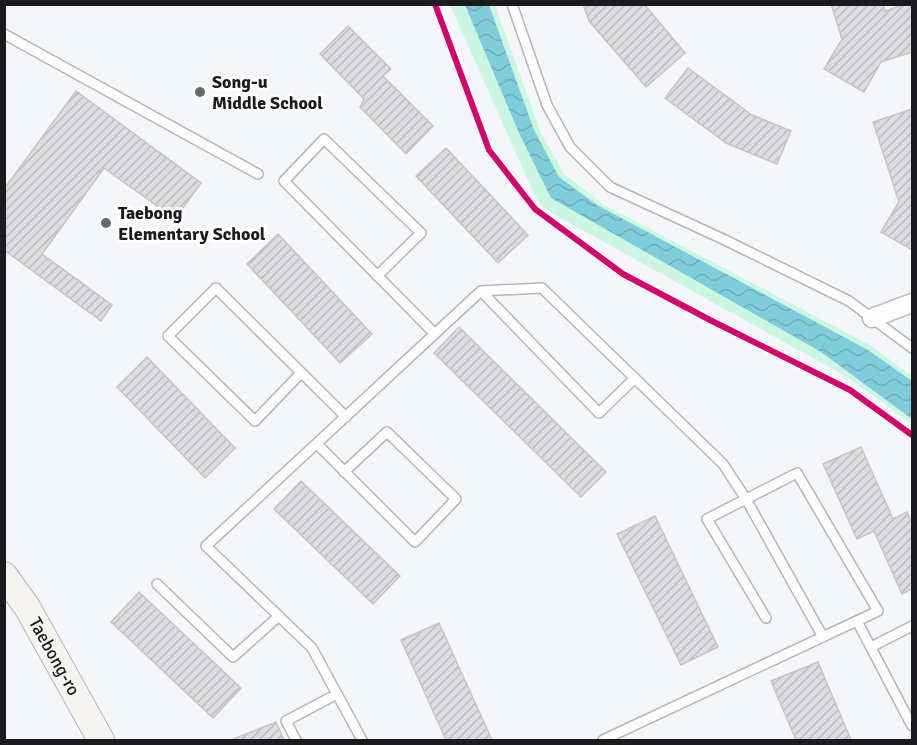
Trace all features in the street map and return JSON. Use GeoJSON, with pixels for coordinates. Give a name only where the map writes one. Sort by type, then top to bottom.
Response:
{"type":"FeatureCollection","features":[{"type":"Feature","properties":{"kind":"main road","name":"Taebong-ro"},"geometry":{"type":"LineString","coordinates":[[4,575],[27,607],[101,741]]}},
{"type":"Feature","properties":{"kind":"street"},"geometry":{"type":"LineString","coordinates":[[872,318],[912,303]]}},
{"type":"Feature","properties":{"kind":"lane"},"geometry":{"type":"LineString","coordinates":[[512,4],[547,105],[570,147],[610,187],[849,301],[912,348]]}},
{"type":"Feature","properties":{"kind":"lane"},"geometry":{"type":"LineString","coordinates":[[4,34],[258,174]]}},
{"type":"Feature","properties":{"kind":"lane"},"geometry":{"type":"LineString","coordinates":[[378,276],[421,233],[324,139],[284,181],[435,334]]}},
{"type":"Feature","properties":{"kind":"lane"},"geometry":{"type":"LineString","coordinates":[[301,373],[255,421],[168,336],[216,288],[346,417]]}},
{"type":"Feature","properties":{"kind":"lane"},"geometry":{"type":"LineString","coordinates":[[362,741],[312,648],[206,546],[481,291],[542,288],[723,464],[746,499],[823,637]]}},
{"type":"Feature","properties":{"kind":"lane"},"geometry":{"type":"LineString","coordinates":[[481,291],[599,413],[635,378]]}},
{"type":"Feature","properties":{"kind":"lane"},"geometry":{"type":"LineString","coordinates":[[317,444],[344,472],[415,542],[456,499],[387,432],[344,472]]}},
{"type":"Feature","properties":{"kind":"lane"},"geometry":{"type":"LineString","coordinates":[[603,741],[878,611],[797,474],[707,519],[766,618]]}},
{"type":"Feature","properties":{"kind":"lane"},"geometry":{"type":"LineString","coordinates":[[157,584],[233,657],[279,616]]}},
{"type":"Feature","properties":{"kind":"lane"},"geometry":{"type":"LineString","coordinates":[[857,621],[912,726]]}},
{"type":"Feature","properties":{"kind":"lane"},"geometry":{"type":"LineString","coordinates":[[871,647],[912,626]]}},
{"type":"Feature","properties":{"kind":"lane"},"geometry":{"type":"LineString","coordinates":[[296,741],[286,721],[337,694]]}},
{"type":"Feature","properties":{"kind":"green space"},"geometry":{"type":"Polygon","coordinates":[[[450,5],[495,5],[540,131],[564,174],[604,205],[870,345],[912,376],[912,424],[847,377],[543,208],[535,196],[450,5]]]}},
{"type":"Feature","properties":{"kind":"water"},"geometry":{"type":"Polygon","coordinates":[[[465,5],[489,5],[534,130],[559,177],[597,205],[868,350],[912,381],[912,419],[821,352],[551,198],[519,133],[465,5]]]}},
{"type":"Feature","properties":{"kind":"building"},"geometry":{"type":"Polygon","coordinates":[[[583,4],[644,4],[685,53],[646,87],[589,21],[583,4]]]}},
{"type":"Feature","properties":{"kind":"building"},"geometry":{"type":"Polygon","coordinates":[[[831,4],[883,4],[885,11],[912,4],[912,52],[881,62],[864,92],[824,69],[842,39],[831,4]]]}},
{"type":"Feature","properties":{"kind":"building"},"geometry":{"type":"Polygon","coordinates":[[[348,26],[391,69],[383,76],[433,126],[406,154],[360,107],[364,99],[320,54],[348,26]]]}},
{"type":"Feature","properties":{"kind":"building"},"geometry":{"type":"Polygon","coordinates":[[[688,68],[752,115],[791,131],[777,164],[726,143],[665,98],[688,68]]]}},
{"type":"Feature","properties":{"kind":"building"},"geometry":{"type":"Polygon","coordinates":[[[76,91],[201,183],[175,219],[104,168],[42,254],[112,305],[101,321],[4,250],[4,189],[76,91]]]}},
{"type":"Feature","properties":{"kind":"building"},"geometry":{"type":"Polygon","coordinates":[[[912,109],[912,250],[881,232],[899,202],[873,122],[912,109]]]}},
{"type":"Feature","properties":{"kind":"building"},"geometry":{"type":"Polygon","coordinates":[[[446,148],[528,235],[498,263],[416,176],[446,148]]]}},
{"type":"Feature","properties":{"kind":"building"},"geometry":{"type":"Polygon","coordinates":[[[278,234],[372,334],[340,363],[247,264],[278,234]]]}},
{"type":"Feature","properties":{"kind":"building"},"geometry":{"type":"Polygon","coordinates":[[[459,327],[606,472],[581,497],[434,353],[459,327]]]}},
{"type":"Feature","properties":{"kind":"building"},"geometry":{"type":"Polygon","coordinates":[[[147,357],[235,448],[205,478],[117,387],[147,357]]]}},
{"type":"Feature","properties":{"kind":"building"},"geometry":{"type":"Polygon","coordinates":[[[861,447],[893,519],[907,512],[912,523],[912,589],[902,594],[874,531],[857,539],[823,464],[861,447]]]}},
{"type":"Feature","properties":{"kind":"building"},"geometry":{"type":"Polygon","coordinates":[[[301,481],[400,576],[373,604],[274,509],[301,481]]]}},
{"type":"Feature","properties":{"kind":"building"},"geometry":{"type":"Polygon","coordinates":[[[655,516],[718,647],[681,665],[617,534],[655,516]]]}},
{"type":"Feature","properties":{"kind":"building"},"geometry":{"type":"Polygon","coordinates":[[[139,592],[241,688],[213,718],[111,622],[139,592]]]}},
{"type":"Feature","properties":{"kind":"building"},"geometry":{"type":"Polygon","coordinates":[[[439,623],[492,740],[446,740],[401,640],[439,623]]]}},
{"type":"Feature","properties":{"kind":"building"},"geometry":{"type":"Polygon","coordinates":[[[818,662],[851,740],[796,740],[771,681],[818,662]]]}},
{"type":"Feature","properties":{"kind":"building"},"geometry":{"type":"Polygon","coordinates":[[[276,722],[284,740],[231,740],[276,722]]]}},
{"type":"Feature","properties":{"kind":"cycle path"},"geometry":{"type":"LineString","coordinates":[[435,4],[489,150],[535,209],[623,274],[850,390],[912,435]]}},
{"type":"Feature","properties":{"kind":"place","name":"Song-u Middle School"},"geometry":{"type":"Point","coordinates":[200,92]}},
{"type":"Feature","properties":{"kind":"place","name":"Taebong Elementary School"},"geometry":{"type":"Point","coordinates":[106,223]}}]}
